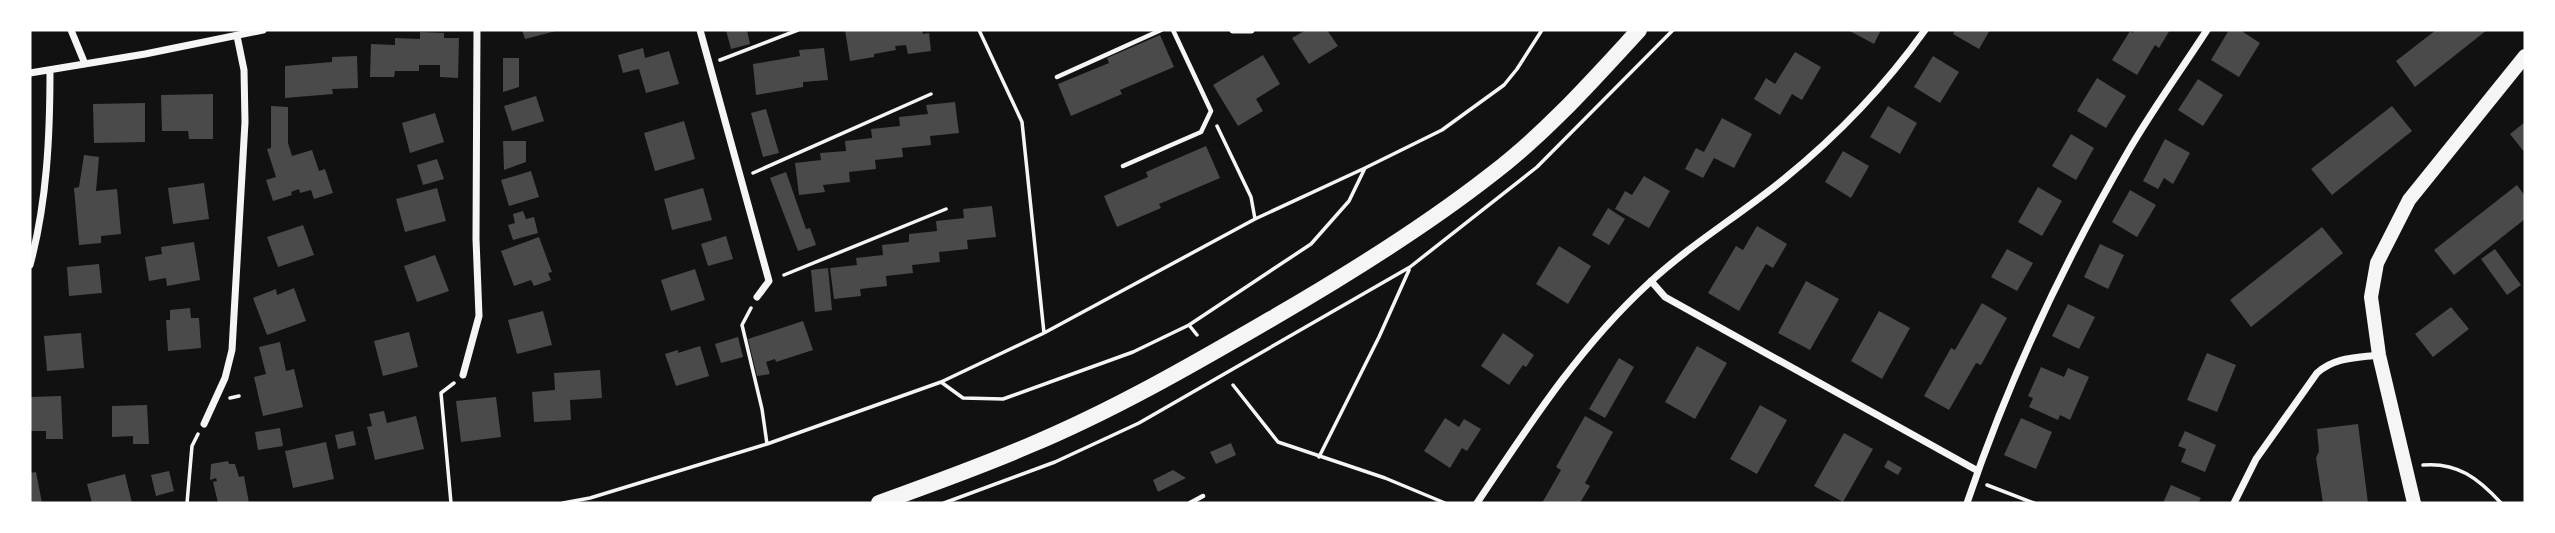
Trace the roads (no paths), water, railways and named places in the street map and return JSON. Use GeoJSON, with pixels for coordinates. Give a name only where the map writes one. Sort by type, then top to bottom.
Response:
{"type":"FeatureCollection","features":[{"type":"Feature","properties":{"kind":"highway"},"geometry":{"type":"LineString","coordinates":[[879,503],[1029,446],[1101,412],[1167,378],[1312,295],[1389,247],[1494,173],[1583,90],[1639,30]]}},
{"type":"Feature","properties":{"kind":"main road"},"geometry":{"type":"LineString","coordinates":[[2414,503],[2379,355],[2371,297],[2377,263],[2409,200],[2525,56]]}},
{"type":"Feature","properties":{"kind":"street"},"geometry":{"type":"LineString","coordinates":[[71,30],[85,64]]}},
{"type":"Feature","properties":{"kind":"street"},"geometry":{"type":"LineString","coordinates":[[30,73],[263,30]]}},
{"type":"Feature","properties":{"kind":"street"},"geometry":{"type":"LineString","coordinates":[[463,375],[479,316],[476,239],[477,30]]}},
{"type":"Feature","properties":{"kind":"street"},"geometry":{"type":"LineString","coordinates":[[700,30],[769,281],[757,297]]}},
{"type":"Feature","properties":{"kind":"street"},"geometry":{"type":"LineString","coordinates":[[1233,30],[1251,30]]}},
{"type":"Feature","properties":{"kind":"street"},"geometry":{"type":"LineString","coordinates":[[1477,503],[1576,360],[1601,332],[1651,281],[1784,179],[1829,140],[1879,88],[1925,30]]}},
{"type":"Feature","properties":{"kind":"street"},"geometry":{"type":"LineString","coordinates":[[1967,503],[2004,399],[2090,221],[2146,122],[2207,30]]}},
{"type":"Feature","properties":{"kind":"street"},"geometry":{"type":"LineString","coordinates":[[204,424],[225,378],[232,350],[244,134],[244,71],[237,36]]}},
{"type":"Feature","properties":{"kind":"street"},"geometry":{"type":"LineString","coordinates":[[30,265],[44,197],[49,143],[50,70]]}},
{"type":"Feature","properties":{"kind":"street"},"geometry":{"type":"LineString","coordinates":[[1651,281],[1665,297],[1978,471]]}},
{"type":"Feature","properties":{"kind":"street"},"geometry":{"type":"LineString","coordinates":[[2234,503],[2256,459],[2317,373],[2327,364],[2339,359],[2379,355]]}},
{"type":"Feature","properties":{"kind":"lane"},"geometry":{"type":"LineString","coordinates":[[1056,77],[1161,30]]}},
{"type":"Feature","properties":{"kind":"lane"},"geometry":{"type":"LineString","coordinates":[[1123,166],[1201,132],[1211,111],[1174,32],[1183,30]]}},
{"type":"Feature","properties":{"kind":"lane"},"geometry":{"type":"LineString","coordinates":[[1190,503],[1203,496]]}}]}
